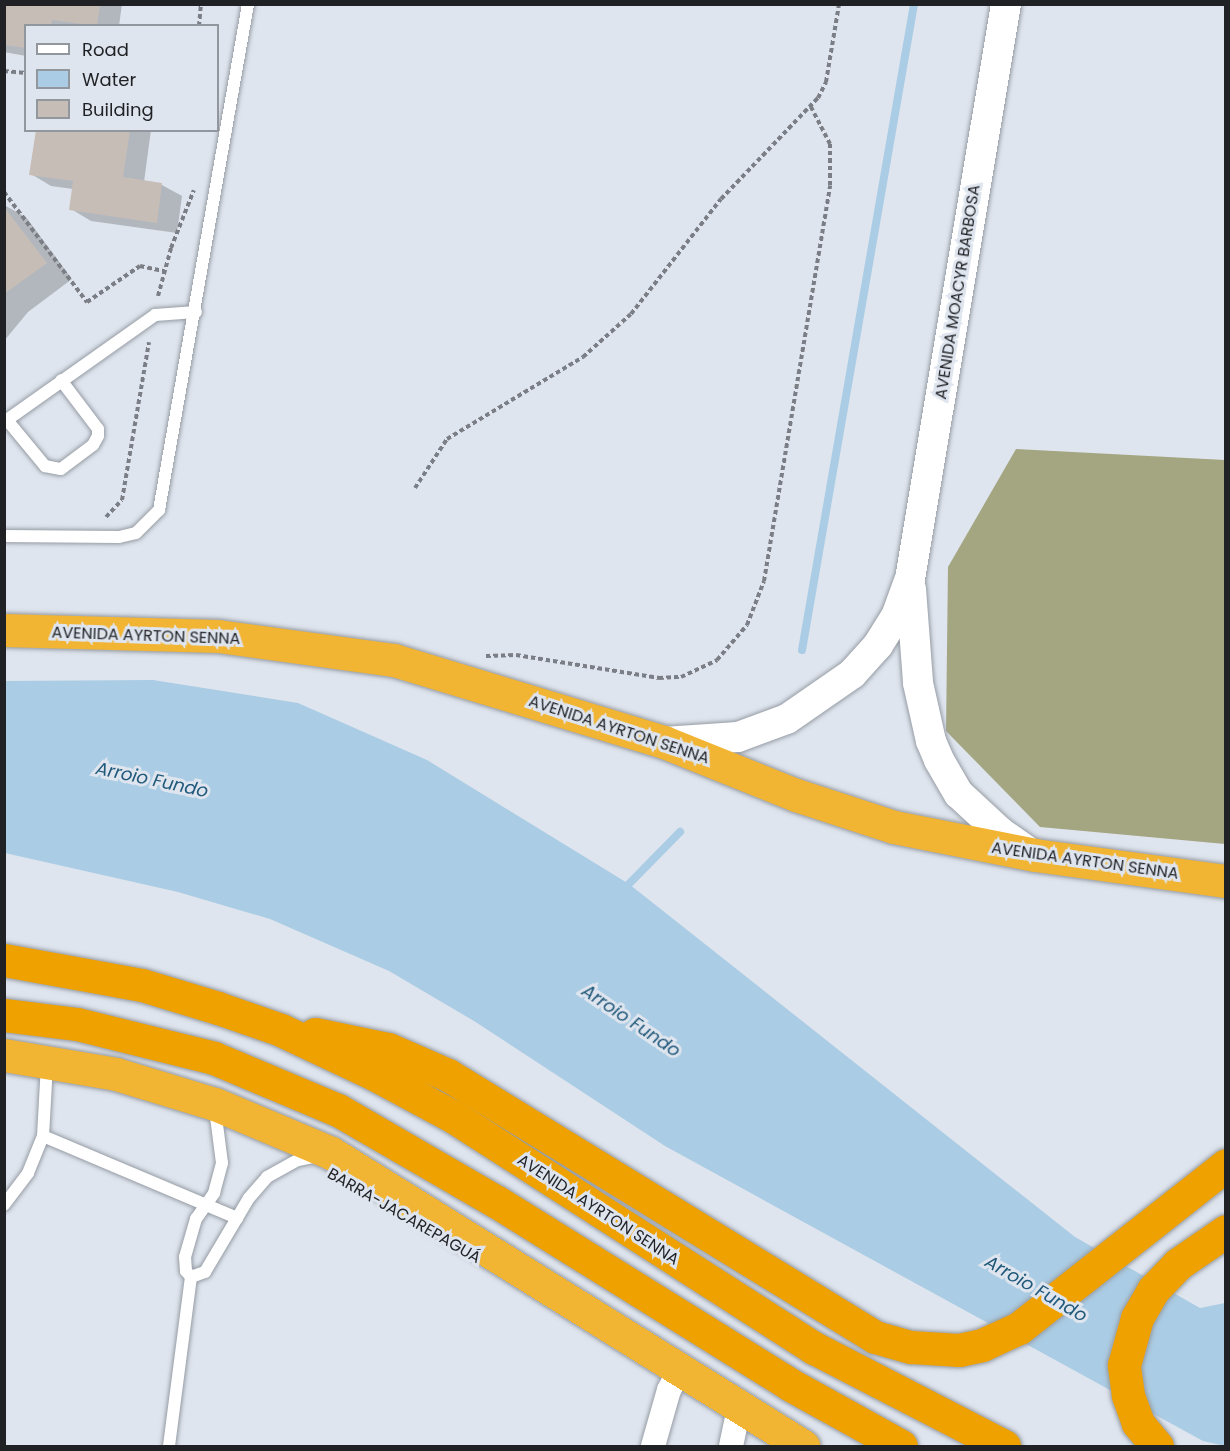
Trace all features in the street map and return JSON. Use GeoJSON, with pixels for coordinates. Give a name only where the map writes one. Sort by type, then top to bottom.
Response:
{"type":"FeatureCollection","features":[{"type":"Feature","properties":{"kind":"highway","name":"AVENIDA AYRTON SENNA"},"geometry":{"type":"LineString","coordinates":[[4,630],[218,636],[394,660],[471,681],[664,742],[796,795],[894,827],[1035,855],[1226,880]]}},
{"type":"Feature","properties":{"kind":"highway","name":"AVENIDA AYRTON SENNA"},"geometry":{"type":"LineString","coordinates":[[4,960],[142,986],[281,1030],[454,1117],[814,1348],[1004,1446]]}},
{"type":"Feature","properties":{"kind":"highway"},"geometry":{"type":"LineString","coordinates":[[4,1015],[77,1024],[214,1058],[338,1110],[497,1202],[789,1384],[901,1446]]}},
{"type":"Feature","properties":{"kind":"highway"},"geometry":{"type":"LineString","coordinates":[[281,1030],[341,1037],[379,1047],[448,1075],[875,1337],[911,1347],[959,1350],[982,1345],[1019,1328],[1226,1165]]}},
{"type":"Feature","properties":{"kind":"highway"},"geometry":{"type":"LineString","coordinates":[[4,1054],[116,1074],[215,1104],[330,1153],[803,1446]]}},
{"type":"Feature","properties":{"kind":"highway"},"geometry":{"type":"LineString","coordinates":[[1157,1446],[1138,1422],[1128,1395],[1124,1365],[1137,1318],[1153,1290],[1178,1264],[1226,1231]]}},
{"type":"Feature","properties":{"kind":"street","name":"AVENIDA MOACYR BARBOSA"},"geometry":{"type":"LineString","coordinates":[[1006,4],[910,579],[918,683],[931,741],[939,760],[959,794],[1000,832],[1035,855]]}},
{"type":"Feature","properties":{"kind":"street","name":"AVENIDA MOACYR BARBOSA"},"geometry":{"type":"LineString","coordinates":[[664,742],[755,733],[819,700],[852,674],[883,639],[910,579]]}},
{"type":"Feature","properties":{"kind":"street"},"geometry":{"type":"LineString","coordinates":[[653,1446],[669,1390],[680,1368]]}},
{"type":"Feature","properties":{"kind":"street"},"geometry":{"type":"LineString","coordinates":[[731,1446],[739,1408]]}},
{"type":"Feature","properties":{"kind":"lane"},"geometry":{"type":"LineString","coordinates":[[4,536],[119,537],[136,533],[151,522],[163,499],[249,4]]}},
{"type":"Feature","properties":{"kind":"lane"},"geometry":{"type":"LineString","coordinates":[[61,380],[98,429],[93,445],[62,469],[45,466],[6,421],[61,380],[155,315],[196,312]]}},
{"type":"Feature","properties":{"kind":"lane"},"geometry":{"type":"LineString","coordinates":[[4,1205],[28,1173],[43,1136],[47,1060]]}},
{"type":"Feature","properties":{"kind":"lane"},"geometry":{"type":"LineString","coordinates":[[192,1277],[186,1271],[185,1257],[204,1204],[214,1193],[222,1163],[215,1104]]}},
{"type":"Feature","properties":{"kind":"lane"},"geometry":{"type":"LineString","coordinates":[[43,1136],[237,1218]]}},
{"type":"Feature","properties":{"kind":"lane"},"geometry":{"type":"LineString","coordinates":[[192,1277],[204,1272],[237,1218],[267,1177],[298,1160],[330,1153]]}},
{"type":"Feature","properties":{"kind":"lane"},"geometry":{"type":"LineString","coordinates":[[169,1446],[192,1277]]}},
{"type":"Feature","properties":{"kind":"path"},"geometry":{"type":"LineString","coordinates":[[199,24],[201,4]]}},
{"type":"Feature","properties":{"kind":"path"},"geometry":{"type":"LineString","coordinates":[[415,488],[447,439],[496,413],[603,342],[630,314],[721,199],[811,107],[826,82],[839,4]]}},
{"type":"Feature","properties":{"kind":"path"},"geometry":{"type":"LineString","coordinates":[[4,71],[24,73]]}},
{"type":"Feature","properties":{"kind":"path"},"geometry":{"type":"LineString","coordinates":[[483,656],[516,655],[659,678],[681,677],[717,660],[747,625],[764,581],[830,185],[830,144],[811,107]]}},
{"type":"Feature","properties":{"kind":"path"},"geometry":{"type":"LineString","coordinates":[[96,519],[113,513],[122,500],[164,271],[197,184]]}},
{"type":"Feature","properties":{"kind":"path"},"geometry":{"type":"LineString","coordinates":[[4,192],[87,302],[140,266],[164,271]]}},
{"type":"Feature","properties":{"kind":"green space"},"geometry":{"type":"Polygon","coordinates":[[[1016,449],[1225,460],[1225,844],[1040,827],[946,731],[948,567],[1016,449]]]}},
{"type":"Feature","properties":{"kind":"water","name":"Arroio Fundo"},"geometry":{"type":"Polygon","coordinates":[[[153,680],[298,703],[427,760],[629,884],[1075,1237],[1200,1308],[1225,1303],[1225,1446],[1203,1441],[665,1146],[474,1021],[389,971],[270,919],[178,892],[5,853],[4,681],[153,680]]]}},
{"type":"Feature","properties":{"kind":"building"},"geometry":{"type":"Polygon","coordinates":[[[4,4],[100,4],[97,24],[52,20],[51,24],[24,24],[24,48],[4,45],[4,4]]]}},
{"type":"Feature","properties":{"kind":"building"},"geometry":{"type":"Polygon","coordinates":[[[36,132],[130,132],[123,177],[162,183],[157,223],[69,210],[73,181],[29,175],[36,132]]]}},
{"type":"Feature","properties":{"kind":"building"},"geometry":{"type":"Polygon","coordinates":[[[4,207],[47,263],[4,294],[4,207]]]}},
{"type":"Feature","properties":{"kind":"waterway"},"geometry":{"type":"LineString","coordinates":[[802,650],[914,4]]}},
{"type":"Feature","properties":{"kind":"waterway"},"geometry":{"type":"LineString","coordinates":[[622,891],[680,832]]}}]}
